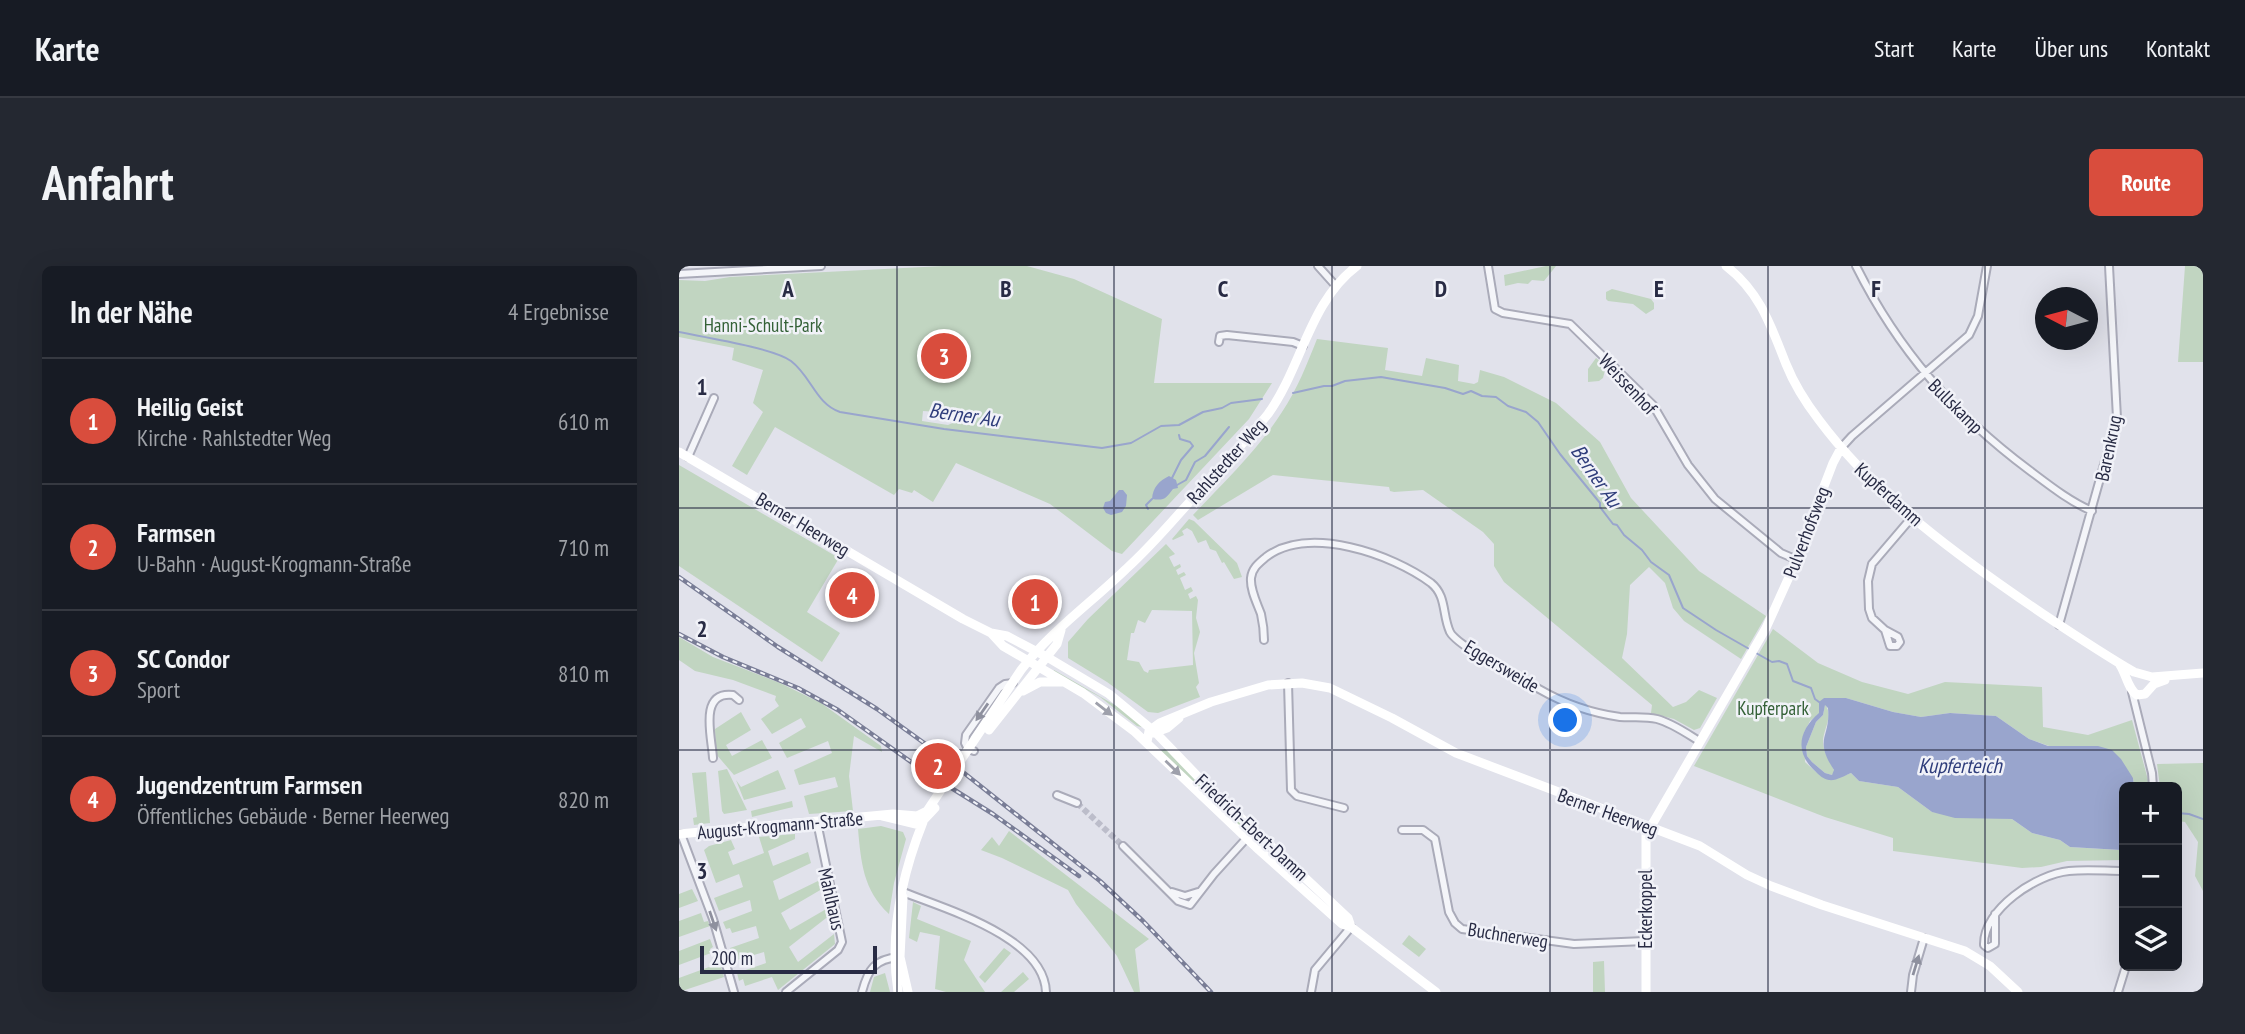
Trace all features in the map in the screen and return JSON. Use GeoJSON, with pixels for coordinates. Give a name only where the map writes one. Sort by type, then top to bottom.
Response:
{"type":"FeatureCollection","features":[{"type":"Feature","properties":{"kind":"main road","name":"Rahlstedter Weg"},"geometry":{"type":"LineString","coordinates":[[1036,651],[1147,548],[1255,431],[1280,398],[1314,322],[1335,285],[1357,266]]}},
{"type":"Feature","properties":{"kind":"main road","name":"Kupferdamm"},"geometry":{"type":"LineString","coordinates":[[1726,266],[1757,297],[1802,394],[1841,448],[1865,474],[1980,571],[2059,625],[2143,675]]}},
{"type":"Feature","properties":{"kind":"main road","name":"Pulverhofsweg"},"geometry":{"type":"LineString","coordinates":[[1650,827],[1774,611],[1841,448]]}},
{"type":"Feature","properties":{"kind":"main road","name":"Berner Heerweg"},"geometry":{"type":"LineString","coordinates":[[683,455],[963,619],[991,633],[1007,636],[1090,681],[1150,734]]}},
{"type":"Feature","properties":{"kind":"main road","name":"Rahlstedter Weg"},"geometry":{"type":"LineString","coordinates":[[1047,657],[1057,644],[1061,630]]}},
{"type":"Feature","properties":{"kind":"main road","name":"Berner Heerweg"},"geometry":{"type":"LineString","coordinates":[[991,633],[1003,646],[1066,682],[1124,724],[1150,734]]}},
{"type":"Feature","properties":{"kind":"main road"},"geometry":{"type":"LineString","coordinates":[[917,822],[971,750],[1036,651]]}},
{"type":"Feature","properties":{"kind":"main road"},"geometry":{"type":"LineString","coordinates":[[898,992],[897,908],[917,838],[917,822],[971,750],[1047,657]]}},
{"type":"Feature","properties":{"kind":"main road"},"geometry":{"type":"LineString","coordinates":[[2118,662],[2131,689],[2143,695],[2170,677]]}},
{"type":"Feature","properties":{"kind":"main road"},"geometry":{"type":"LineString","coordinates":[[2131,689],[2133,677],[2170,677],[2203,673]]}},
{"type":"Feature","properties":{"kind":"main road"},"geometry":{"type":"LineString","coordinates":[[2143,675],[2150,681],[2151,688]]}},
{"type":"Feature","properties":{"kind":"main road"},"geometry":{"type":"LineString","coordinates":[[1016,695],[1034,684],[1066,682]]}},
{"type":"Feature","properties":{"kind":"main road","name":"Berner Heerweg"},"geometry":{"type":"LineString","coordinates":[[1150,734],[1188,711],[1263,686],[1314,684],[1336,690],[1456,753],[1700,846],[1748,875],[1777,888],[1974,956],[1990,966],[2018,992]]}},
{"type":"Feature","properties":{"kind":"main road","name":"Friedrich-Ebert-Damm"},"geometry":{"type":"LineString","coordinates":[[1150,734],[1250,834],[1348,918],[1351,927],[1436,992]]}},
{"type":"Feature","properties":{"kind":"main road","name":"August-Krogmann-Straße"},"geometry":{"type":"LineString","coordinates":[[680,834],[893,814],[917,822]]}},
{"type":"Feature","properties":{"kind":"main road","name":"Eckerkoppel"},"geometry":{"type":"LineString","coordinates":[[1646,992],[1644,843],[1650,827]]}},
{"type":"Feature","properties":{"kind":"main road"},"geometry":{"type":"LineString","coordinates":[[897,957],[908,992]]}},
{"type":"Feature","properties":{"kind":"street"},"geometry":{"type":"LineString","coordinates":[[684,266],[682,275],[821,266]]}},
{"type":"Feature","properties":{"kind":"street"},"geometry":{"type":"LineString","coordinates":[[1318,266],[1335,285]]}},
{"type":"Feature","properties":{"kind":"street","name":"Weissenhof"},"geometry":{"type":"LineString","coordinates":[[1488,266],[1495,309],[1503,313],[1570,324],[1653,405],[1688,465],[1715,499],[1769,544],[1795,559]]}},
{"type":"Feature","properties":{"kind":"street","name":"Bullskamp"},"geometry":{"type":"LineString","coordinates":[[1856,266],[1887,323],[1924,374],[1972,424],[2007,454],[2063,495],[2092,511]]}},
{"type":"Feature","properties":{"kind":"street","name":"Pulverhofsweg"},"geometry":{"type":"LineString","coordinates":[[1841,448],[1962,342],[1973,329],[1981,305],[1987,266]]}},
{"type":"Feature","properties":{"kind":"street","name":"Barenkrug"},"geometry":{"type":"LineString","coordinates":[[2059,625],[2117,414],[2109,266]]}},
{"type":"Feature","properties":{"kind":"street"},"geometry":{"type":"LineString","coordinates":[[1219,342],[1220,336],[1227,335],[1293,342],[1303,346]]}},
{"type":"Feature","properties":{"kind":"street","name":"Berner Heerweg"},"geometry":{"type":"LineString","coordinates":[[683,455],[714,398]]}},
{"type":"Feature","properties":{"kind":"street"},"geometry":{"type":"LineString","coordinates":[[1885,630],[1872,618],[1869,609],[1869,572],[1913,516]]}},
{"type":"Feature","properties":{"kind":"street","name":"Eggersweide"},"geometry":{"type":"LineString","coordinates":[[1264,640],[1263,625],[1251,582],[1257,565],[1273,552],[1298,544],[1364,550],[1433,585],[1443,598],[1450,631],[1455,638],[1541,690],[1572,706],[1602,714],[1658,719],[1699,741]]}},
{"type":"Feature","properties":{"kind":"street"},"geometry":{"type":"LineString","coordinates":[[1288,683],[1291,790],[1297,796],[1344,808]]}},
{"type":"Feature","properties":{"kind":"street"},"geometry":{"type":"LineString","coordinates":[[2131,689],[2152,782]]}},
{"type":"Feature","properties":{"kind":"street"},"geometry":{"type":"LineString","coordinates":[[713,758],[709,710],[724,696],[733,695],[739,700]]}},
{"type":"Feature","properties":{"kind":"street"},"geometry":{"type":"LineString","coordinates":[[2138,715],[2143,695]]}},
{"type":"Feature","properties":{"kind":"street"},"geometry":{"type":"LineString","coordinates":[[1057,795],[1077,803]]}},
{"type":"Feature","properties":{"kind":"street","name":"Mahlhaus"},"geometry":{"type":"LineString","coordinates":[[786,992],[838,950],[842,942],[817,822]]}},
{"type":"Feature","properties":{"kind":"street","name":"Buchnerweg"},"geometry":{"type":"LineString","coordinates":[[1402,830],[1423,830],[1435,839],[1449,912],[1462,929],[1574,944],[1645,941]]}},
{"type":"Feature","properties":{"kind":"street"},"geometry":{"type":"LineString","coordinates":[[680,834],[713,919],[734,992]]}},
{"type":"Feature","properties":{"kind":"street"},"geometry":{"type":"LineString","coordinates":[[1123,846],[1184,905],[1192,904],[1200,891],[1250,834]]}},
{"type":"Feature","properties":{"kind":"street"},"geometry":{"type":"LineString","coordinates":[[1995,914],[1995,944],[1988,948],[1983,939],[1995,914],[2007,900],[2036,881],[2069,871],[2119,871]]}},
{"type":"Feature","properties":{"kind":"street"},"geometry":{"type":"LineString","coordinates":[[1170,891],[1179,896],[1191,896],[1200,891]]}},
{"type":"Feature","properties":{"kind":"street"},"geometry":{"type":"LineString","coordinates":[[903,892],[977,921],[1003,936],[1035,961],[1046,980],[1047,992]]}},
{"type":"Feature","properties":{"kind":"street"},"geometry":{"type":"LineString","coordinates":[[1179,896],[1184,905]]}},
{"type":"Feature","properties":{"kind":"street"},"geometry":{"type":"LineString","coordinates":[[1311,992],[1310,984],[1315,970],[1351,927]]}},
{"type":"Feature","properties":{"kind":"street"},"geometry":{"type":"LineString","coordinates":[[1911,992],[1924,938]]}},
{"type":"Feature","properties":{"kind":"street"},"geometry":{"type":"LineString","coordinates":[[862,992],[873,965],[881,960],[897,957]]}},
{"type":"Feature","properties":{"kind":"street"},"geometry":{"type":"LineString","coordinates":[[2117,992],[2124,971]]}},
{"type":"Feature","properties":{"kind":"green space","name":"Hanni-Schult-Park"},"geometry":{"type":"Polygon","coordinates":[[[943,266],[1027,266],[1074,279],[1162,319],[1154,383],[1272,383],[1249,419],[1122,554],[1112,551],[1050,504],[956,463],[933,502],[914,490],[912,493],[899,489],[894,495],[775,427],[747,475],[732,466],[763,412],[753,403],[763,370],[732,360],[734,348],[679,337],[679,280],[705,281],[730,277],[943,266]],[[923,411],[922,421],[948,425],[970,414],[923,411]]]}},
{"type":"Feature","properties":{"kind":"green space"},"geometry":{"type":"Polygon","coordinates":[[[1556,266],[1544,281],[1532,280],[1528,284],[1505,286],[1504,275],[1556,266]]]}},
{"type":"Feature","properties":{"kind":"green space"},"geometry":{"type":"Polygon","coordinates":[[[2185,266],[2203,266],[2203,362],[2178,362],[2185,266]]]}},
{"type":"Feature","properties":{"kind":"green space"},"geometry":{"type":"Polygon","coordinates":[[[1612,289],[1651,299],[1654,309],[1646,314],[1633,304],[1608,301],[1606,292],[1612,289]]]}},
{"type":"Feature","properties":{"kind":"green space"},"geometry":{"type":"Polygon","coordinates":[[[1317,339],[1388,348],[1385,370],[1422,376],[1426,358],[1459,365],[1458,381],[1474,384],[1478,382],[1480,370],[1504,377],[1556,403],[1600,442],[1631,498],[1699,571],[1766,616],[1741,659],[1684,621],[1673,608],[1665,583],[1649,567],[1630,585],[1627,634],[1622,658],[1673,707],[1686,702],[1699,690],[1717,698],[1700,728],[1694,730],[1674,719],[1651,713],[1652,705],[1504,582],[1494,566],[1494,544],[1483,532],[1423,490],[1394,492],[1390,491],[1389,487],[1273,475],[1198,520],[1193,515],[1273,426],[1297,386],[1317,339]]]}},
{"type":"Feature","properties":{"kind":"green space"},"geometry":{"type":"Polygon","coordinates":[[[1596,358],[1606,366],[1603,378],[1588,382],[1588,369],[1596,358]]]}},
{"type":"Feature","properties":{"kind":"green space"},"geometry":{"type":"Polygon","coordinates":[[[679,465],[839,558],[807,612],[840,633],[822,662],[679,566],[679,465]]]}},
{"type":"Feature","properties":{"kind":"green space"},"geometry":{"type":"Polygon","coordinates":[[[1189,519],[1237,563],[1242,577],[1234,579],[1206,540],[1198,543],[1192,531],[1187,528],[1182,531],[1184,535],[1172,539],[1189,519]]]}},
{"type":"Feature","properties":{"kind":"green space"},"geometry":{"type":"Polygon","coordinates":[[[1166,544],[1175,554],[1169,557],[1174,567],[1180,564],[1181,567],[1176,570],[1178,575],[1184,572],[1186,575],[1180,578],[1185,590],[1191,587],[1193,591],[1188,594],[1190,599],[1196,596],[1198,600],[1196,618],[1200,632],[1194,653],[1199,683],[1196,687],[1200,697],[1158,713],[1148,712],[1068,658],[1068,642],[1088,619],[1166,544]],[[1152,610],[1145,623],[1138,620],[1134,633],[1131,633],[1127,660],[1139,662],[1148,673],[1149,670],[1193,665],[1192,611],[1152,610]]]}},
{"type":"Feature","properties":{"kind":"green space","name":"Kupferpark"},"geometry":{"type":"Polygon","coordinates":[[[1773,629],[1818,663],[1862,682],[1908,694],[1945,682],[2042,687],[2043,727],[2088,735],[2132,720],[2148,782],[2133,782],[2133,778],[2072,748],[2049,746],[2029,739],[1996,716],[1950,713],[1921,717],[1846,698],[1824,698],[1820,713],[1810,721],[1804,733],[1805,762],[1816,772],[1831,778],[1851,773],[1859,781],[1898,787],[1932,812],[2012,819],[2032,833],[2060,840],[2070,847],[2119,850],[2119,860],[2067,861],[2022,868],[1893,851],[1893,838],[1825,817],[1694,766],[1773,629]]]}},
{"type":"Feature","properties":{"kind":"green space"},"geometry":{"type":"Polygon","coordinates":[[[679,637],[713,657],[780,683],[821,703],[881,746],[882,752],[854,736],[849,776],[853,811],[809,814],[804,796],[838,787],[835,777],[799,785],[794,770],[832,753],[828,741],[787,758],[779,743],[806,727],[801,718],[772,734],[761,719],[779,706],[775,700],[776,696],[733,680],[695,671],[679,660],[679,637]]]}},
{"type":"Feature","properties":{"kind":"green space"},"geometry":{"type":"Polygon","coordinates":[[[1054,670],[1127,712],[1146,728],[1137,726],[1100,697],[1053,672],[1054,670]]]}},
{"type":"Feature","properties":{"kind":"green space"},"geometry":{"type":"Polygon","coordinates":[[[1825,704],[1828,718],[1823,742],[1835,773],[1832,775],[1825,773],[1812,762],[1807,756],[1806,747],[1816,722],[1823,715],[1825,704]]]}},
{"type":"Feature","properties":{"kind":"green space"},"geometry":{"type":"Polygon","coordinates":[[[741,712],[751,730],[726,745],[732,756],[762,740],[772,758],[734,775],[716,754],[715,729],[741,712]]]}},
{"type":"Feature","properties":{"kind":"green space"},"geometry":{"type":"Polygon","coordinates":[[[1167,748],[1242,823],[1239,826],[1160,751],[1167,748]]]}},
{"type":"Feature","properties":{"kind":"green space"},"geometry":{"type":"Polygon","coordinates":[[[2203,763],[2203,891],[2195,876],[2198,842],[2185,822],[2182,822],[2182,782],[2159,782],[2157,764],[2203,763]]]}},
{"type":"Feature","properties":{"kind":"green space"},"geometry":{"type":"Polygon","coordinates":[[[727,769],[747,810],[724,814],[722,811],[718,771],[727,769]]]}},
{"type":"Feature","properties":{"kind":"green space"},"geometry":{"type":"Polygon","coordinates":[[[778,770],[786,789],[744,800],[736,780],[741,787],[778,770]]]}},
{"type":"Feature","properties":{"kind":"green space"},"geometry":{"type":"Polygon","coordinates":[[[706,772],[710,823],[694,825],[693,818],[697,817],[692,773],[706,772]]]}},
{"type":"Feature","properties":{"kind":"green space"},"geometry":{"type":"Polygon","coordinates":[[[792,801],[793,807],[752,817],[751,811],[792,801]]]}},
{"type":"Feature","properties":{"kind":"green space"},"geometry":{"type":"Polygon","coordinates":[[[881,826],[903,832],[906,839],[889,914],[880,905],[865,875],[858,829],[881,826]]]}},
{"type":"Feature","properties":{"kind":"green space"},"geometry":{"type":"Polygon","coordinates":[[[1009,831],[1149,939],[1135,949],[1140,992],[1134,992],[1117,956],[1068,890],[981,850],[992,837],[999,846],[1009,831]]]}},
{"type":"Feature","properties":{"kind":"green space"},"geometry":{"type":"Polygon","coordinates":[[[795,834],[795,839],[768,851],[773,866],[808,852],[811,863],[773,881],[779,900],[820,880],[822,889],[781,913],[790,930],[828,908],[830,915],[789,947],[798,962],[834,934],[835,944],[778,990],[772,977],[745,986],[743,979],[739,981],[737,973],[766,963],[764,952],[737,960],[730,948],[759,938],[756,926],[732,933],[730,928],[726,929],[723,922],[752,911],[750,900],[719,911],[714,898],[743,887],[739,874],[716,883],[704,850],[731,840],[735,849],[728,852],[733,865],[764,853],[759,837],[795,834]]]}},
{"type":"Feature","properties":{"kind":"green space"},"geometry":{"type":"Polygon","coordinates":[[[692,889],[698,901],[679,908],[679,894],[692,889]]]}},
{"type":"Feature","properties":{"kind":"green space"},"geometry":{"type":"Polygon","coordinates":[[[913,902],[921,906],[917,919],[971,941],[964,960],[985,992],[946,992],[935,989],[940,936],[920,932],[917,942],[909,938],[913,902]]]}},
{"type":"Feature","properties":{"kind":"green space"},"geometry":{"type":"Polygon","coordinates":[[[701,913],[704,922],[708,921],[710,926],[679,937],[679,921],[701,913]]]}},
{"type":"Feature","properties":{"kind":"green space"},"geometry":{"type":"Polygon","coordinates":[[[1409,935],[1426,949],[1419,957],[1402,944],[1409,935]]]}},
{"type":"Feature","properties":{"kind":"green space"},"geometry":{"type":"Polygon","coordinates":[[[710,939],[713,947],[710,949],[711,953],[679,965],[679,951],[710,939]]]}},
{"type":"Feature","properties":{"kind":"green space"},"geometry":{"type":"Polygon","coordinates":[[[1004,948],[1011,953],[985,983],[979,977],[1004,948]]]}},
{"type":"Feature","properties":{"kind":"green space"},"geometry":{"type":"Polygon","coordinates":[[[1604,961],[1605,992],[1593,992],[1593,962],[1604,961]]]}},
{"type":"Feature","properties":{"kind":"green space"},"geometry":{"type":"Polygon","coordinates":[[[720,963],[724,977],[679,992],[679,978],[720,963]]]}},
{"type":"Feature","properties":{"kind":"green space"},"geometry":{"type":"Polygon","coordinates":[[[1023,972],[1029,979],[1014,992],[1001,992],[1023,972]]]}},
{"type":"Feature","properties":{"kind":"green space"},"geometry":{"type":"Polygon","coordinates":[[[885,973],[890,992],[870,992],[874,977],[885,973]]]}},
{"type":"Feature","properties":{"kind":"water"},"geometry":{"type":"Polygon","coordinates":[[[1169,476],[1176,480],[1178,488],[1173,489],[1163,499],[1152,499],[1157,485],[1169,476]]]}},
{"type":"Feature","properties":{"kind":"water"},"geometry":{"type":"Polygon","coordinates":[[[1119,490],[1123,490],[1127,495],[1126,506],[1122,512],[1111,515],[1106,513],[1103,508],[1105,502],[1110,501],[1119,490]]]}},
{"type":"Feature","properties":{"kind":"water","name":"Kupferteich"},"geometry":{"type":"Polygon","coordinates":[[[1824,698],[1846,698],[1921,717],[1950,713],[1996,716],[2029,739],[2048,746],[2098,746],[2112,750],[2121,759],[2133,782],[2119,782],[2119,850],[2070,847],[2060,840],[2032,833],[2012,819],[1955,818],[1932,812],[1898,787],[1859,781],[1851,773],[1834,780],[1825,779],[1808,764],[1802,749],[1803,734],[1819,713],[1819,702],[1824,698]],[[1825,705],[1823,715],[1816,722],[1806,747],[1807,756],[1812,762],[1825,773],[1832,775],[1834,770],[1824,744],[1828,708],[1825,705]]]}},
{"type":"Feature","properties":{"kind":"waterway","name":"Berner Au"},"geometry":{"type":"LineString","coordinates":[[679,332],[754,347],[782,356],[798,367],[825,403],[840,412],[944,429],[1102,448],[1131,443],[1161,426],[1179,425],[1203,412],[1231,403],[1262,399]]}},
{"type":"Feature","properties":{"kind":"waterway","name":"Berner Au"},"geometry":{"type":"LineString","coordinates":[[1293,393],[1345,381],[1381,377],[1445,388],[1463,394],[1471,391],[1482,396],[1496,397],[1508,406],[1526,412],[1538,422],[1613,524],[1617,525],[1651,562],[1669,575],[1683,608],[1751,650]]}},
{"type":"Feature","properties":{"kind":"waterway"},"geometry":{"type":"LineString","coordinates":[[1177,485],[1186,480],[1195,462],[1205,456],[1229,427]]}},
{"type":"Feature","properties":{"kind":"waterway"},"geometry":{"type":"LineString","coordinates":[[1172,478],[1181,460],[1193,446],[1180,439],[1179,435]]}},
{"type":"Feature","properties":{"kind":"waterway"},"geometry":{"type":"LineString","coordinates":[[1148,509],[1146,505],[1152,499]]}},
{"type":"Feature","properties":{"kind":"waterway","name":"Berner Au"},"geometry":{"type":"LineString","coordinates":[[1756,653],[1772,662],[1787,664],[1793,681],[1811,688],[1819,702]]}},
{"type":"Feature","properties":{"kind":"waterway","name":"Berner Au"},"geometry":{"type":"LineString","coordinates":[[2182,813],[2203,819]]}},
{"type":"Feature","properties":{"kind":"tunnel"},"geometry":{"type":"LineString","coordinates":[[1077,803],[1123,846]]}},
{"type":"Feature","properties":{"kind":"railway"},"geometry":{"type":"LineString","coordinates":[[679,577],[778,647],[877,709],[949,761],[1100,881],[1143,921],[1211,992]]}},
{"type":"Feature","properties":{"kind":"railway"},"geometry":{"type":"LineString","coordinates":[[679,634],[723,657],[798,688],[838,710],[921,769],[993,814],[1079,876]]}},
{"type":"Feature","properties":{"kind":"place","name":"SC Condor"},"geometry":{"type":"Point","coordinates":[944,356]}},
{"type":"Feature","properties":{"kind":"place","name":"Jugendzentrum Farmsen"},"geometry":{"type":"Point","coordinates":[852,595]}},
{"type":"Feature","properties":{"kind":"place","name":"Heilig Geist"},"geometry":{"type":"Point","coordinates":[1035,602]}},
{"type":"Feature","properties":{"kind":"place","name":"Farmsen"},"geometry":{"type":"Point","coordinates":[938,766]}}]}
